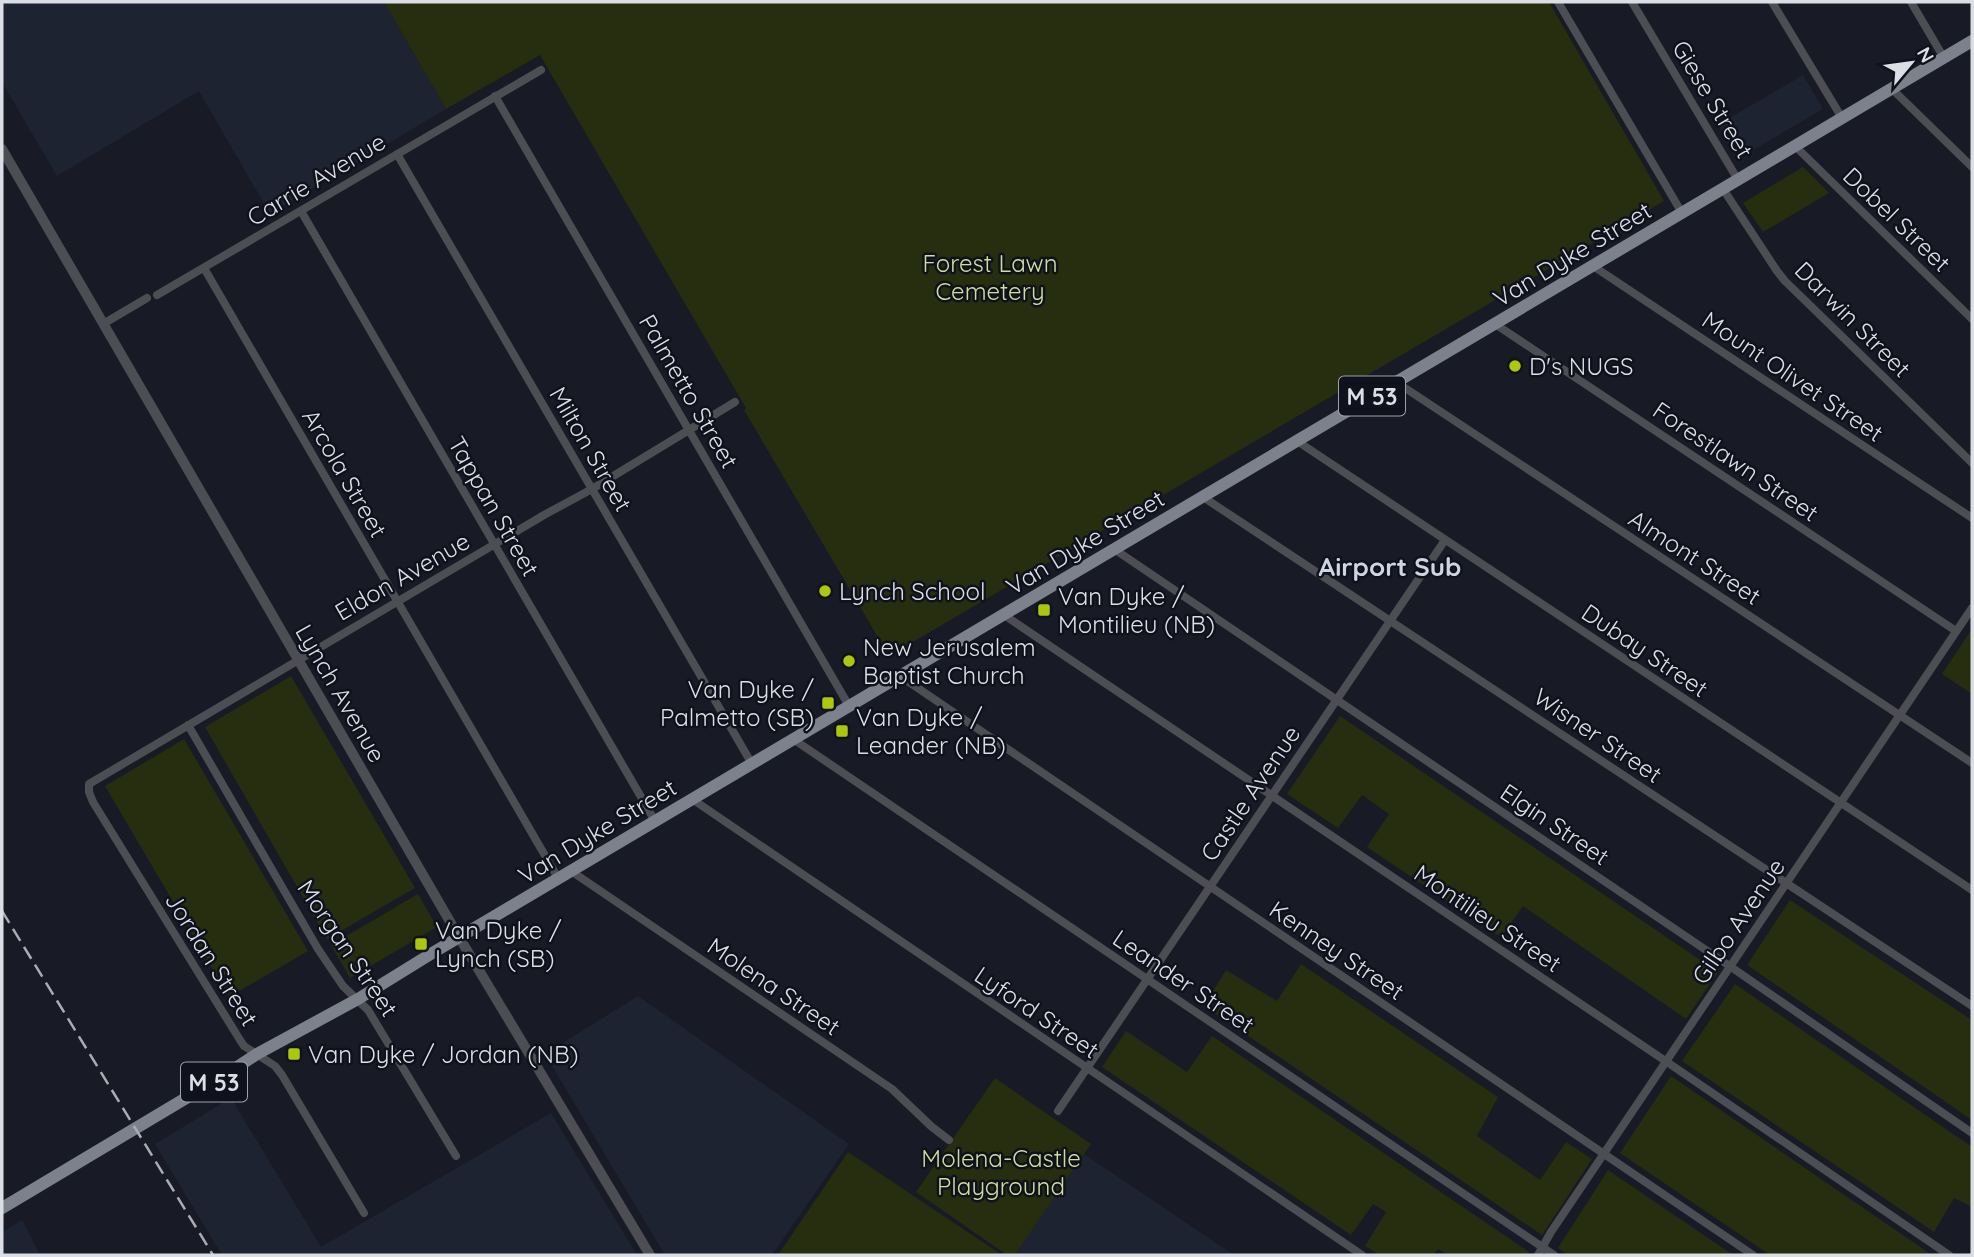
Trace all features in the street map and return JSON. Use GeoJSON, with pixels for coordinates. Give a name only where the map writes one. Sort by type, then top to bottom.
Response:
{"type":"FeatureCollection","features":[{"type":"Feature","properties":{"kind":"main road","name":"Van Dyke Street"},"geometry":{"type":"LineString","coordinates":[[2,1208],[257,1054],[358,999],[1972,41]]}},
{"type":"Feature","properties":{"kind":"street"},"geometry":{"type":"LineString","coordinates":[[1558,2],[1682,213]]}},
{"type":"Feature","properties":{"kind":"street","name":"Giese Street"},"geometry":{"type":"LineString","coordinates":[[1632,2],[1738,180]]}},
{"type":"Feature","properties":{"kind":"street"},"geometry":{"type":"LineString","coordinates":[[1772,2],[1842,118]]}},
{"type":"Feature","properties":{"kind":"street"},"geometry":{"type":"LineString","coordinates":[[1911,2],[1944,58]]}},
{"type":"Feature","properties":{"kind":"street","name":"Carrie Avenue"},"geometry":{"type":"LineString","coordinates":[[157,295],[541,70]]}},
{"type":"Feature","properties":{"kind":"street"},"geometry":{"type":"LineString","coordinates":[[1892,89],[1972,167]]}},
{"type":"Feature","properties":{"kind":"street","name":"Palmetto Street"},"geometry":{"type":"LineString","coordinates":[[495,96],[849,706]]}},
{"type":"Feature","properties":{"kind":"street","name":"Dobel Street"},"geometry":{"type":"LineString","coordinates":[[1795,146],[1972,319]]}},
{"type":"Feature","properties":{"kind":"street","name":"Lynch Avenue"},"geometry":{"type":"LineString","coordinates":[[2,149],[459,937],[650,1255]]}},
{"type":"Feature","properties":{"kind":"street","name":"Milton Street"},"geometry":{"type":"LineString","coordinates":[[397,154],[752,764]]}},
{"type":"Feature","properties":{"kind":"street","name":"Darwin Street"},"geometry":{"type":"LineString","coordinates":[[1723,189],[1785,281],[1972,463]]}},
{"type":"Feature","properties":{"kind":"street","name":"Tappan Street"},"geometry":{"type":"LineString","coordinates":[[301,211],[655,821]]}},
{"type":"Feature","properties":{"kind":"street","name":"Mount Olivet Street"},"geometry":{"type":"LineString","coordinates":[[1593,266],[1972,518]]}},
{"type":"Feature","properties":{"kind":"street","name":"Arcola Street"},"geometry":{"type":"LineString","coordinates":[[204,268],[558,878]]}},
{"type":"Feature","properties":{"kind":"street"},"geometry":{"type":"LineString","coordinates":[[103,324],[147,298]]}},
{"type":"Feature","properties":{"kind":"street","name":"Forestlawn Street"},"geometry":{"type":"LineString","coordinates":[[1495,324],[1956,631]]}},
{"type":"Feature","properties":{"kind":"street","name":"Almont Street"},"geometry":{"type":"LineString","coordinates":[[1396,382],[1972,763]]}},
{"type":"Feature","properties":{"kind":"street","name":"Eldon Avenue"},"geometry":{"type":"LineString","coordinates":[[89,784],[735,402]]}},
{"type":"Feature","properties":{"kind":"street","name":"Dubay Street"},"geometry":{"type":"LineString","coordinates":[[1297,441],[1972,890]]}},
{"type":"Feature","properties":{"kind":"street","name":"Wisner Street"},"geometry":{"type":"LineString","coordinates":[[1203,496],[1972,1006]]}},
{"type":"Feature","properties":{"kind":"street","name":"Castle Avenue"},"geometry":{"type":"LineString","coordinates":[[1058,1111],[1445,540]]}},
{"type":"Feature","properties":{"kind":"street","name":"Elgin Street"},"geometry":{"type":"LineString","coordinates":[[1115,549],[1972,1133]]}},
{"type":"Feature","properties":{"kind":"street","name":"Gilbo Avenue"},"geometry":{"type":"LineString","coordinates":[[1540,1251],[1972,608]]}},
{"type":"Feature","properties":{"kind":"street","name":"Montilieu Street"},"geometry":{"type":"LineString","coordinates":[[1004,615],[1949,1255]]}},
{"type":"Feature","properties":{"kind":"street","name":"Kenney Street"},"geometry":{"type":"LineString","coordinates":[[900,676],[1753,1255]]}},
{"type":"Feature","properties":{"kind":"street","name":"Morgan Street"},"geometry":{"type":"LineString","coordinates":[[188,725],[318,948],[344,986],[368,1010],[456,1156]]}},
{"type":"Feature","properties":{"kind":"street","name":"Leander Street"},"geometry":{"type":"LineString","coordinates":[[793,739],[1147,979],[1540,1251],[1554,1255]]}},
{"type":"Feature","properties":{"kind":"street","name":"Jordan Street"},"geometry":{"type":"LineString","coordinates":[[89,784],[93,802],[233,1029],[244,1046],[275,1066],[282,1075],[364,1213]]}},
{"type":"Feature","properties":{"kind":"street","name":"Lyford Street"},"geometry":{"type":"LineString","coordinates":[[692,799],[1362,1255]]}},
{"type":"Feature","properties":{"kind":"street","name":"Molena Street"},"geometry":{"type":"LineString","coordinates":[[571,871],[892,1089],[949,1140]]}},
{"type":"Feature","properties":{"kind":"shaded area"},"geometry":{"type":"Polygon","coordinates":[[[2,2],[384,2],[446,109],[270,214],[199,91],[57,176],[2,82],[2,2]]]}},
{"type":"Feature","properties":{"kind":"shaded area"},"geometry":{"type":"Polygon","coordinates":[[[1803,75],[1823,109],[1738,159],[1718,125],[1803,75]]]}},
{"type":"Feature","properties":{"kind":"shaded area"},"geometry":{"type":"Polygon","coordinates":[[[638,996],[849,1144],[772,1255],[665,1255],[545,1054],[638,996]]]}},
{"type":"Feature","properties":{"kind":"shaded area"},"geometry":{"type":"Polygon","coordinates":[[[231,1098],[321,1247],[551,1113],[637,1255],[222,1255],[155,1144],[231,1098]]]}},
{"type":"Feature","properties":{"kind":"shaded area"},"geometry":{"type":"Polygon","coordinates":[[[1084,1154],[1234,1255],[1015,1255],[1084,1154]]]}},
{"type":"Feature","properties":{"kind":"shaded area"},"geometry":{"type":"Polygon","coordinates":[[[22,1220],[40,1255],[2,1255],[2,1232],[22,1220]]]}},
{"type":"Feature","properties":{"kind":"green space","name":"Forest Lawn Cemetery"},"geometry":{"type":"Polygon","coordinates":[[[384,2],[1549,2],[1664,201],[889,656],[540,55],[446,109],[384,2]]]}},
{"type":"Feature","properties":{"kind":"green space"},"geometry":{"type":"Polygon","coordinates":[[[1803,167],[1829,193],[1763,232],[1743,203],[1803,167]]]}},
{"type":"Feature","properties":{"kind":"green space"},"geometry":{"type":"Polygon","coordinates":[[[1972,629],[1972,694],[1942,674],[1972,629]]]}},
{"type":"Feature","properties":{"kind":"green space"},"geometry":{"type":"Polygon","coordinates":[[[291,676],[415,888],[327,939],[205,727],[291,676]]]}},
{"type":"Feature","properties":{"kind":"green space"},"geometry":{"type":"Polygon","coordinates":[[[1340,716],[1718,972],[1686,1019],[1523,906],[1501,937],[1367,847],[1389,814],[1362,795],[1338,828],[1287,794],[1340,716]]]}},
{"type":"Feature","properties":{"kind":"green space"},"geometry":{"type":"Polygon","coordinates":[[[184,739],[308,951],[229,997],[105,786],[184,739]]]}},
{"type":"Feature","properties":{"kind":"green space"},"geometry":{"type":"Polygon","coordinates":[[[418,894],[437,927],[350,978],[331,945],[418,894]]]}},
{"type":"Feature","properties":{"kind":"green space"},"geometry":{"type":"Polygon","coordinates":[[[1790,900],[1972,1020],[1972,1120],[1747,965],[1790,900]]]}},
{"type":"Feature","properties":{"kind":"green space"},"geometry":{"type":"Polygon","coordinates":[[[1301,964],[1498,1097],[1477,1136],[1540,1180],[1566,1142],[1592,1159],[1542,1235],[1204,1006],[1226,970],[1277,1001],[1301,964]]]}},
{"type":"Feature","properties":{"kind":"green space"},"geometry":{"type":"Polygon","coordinates":[[[1735,984],[1972,1147],[1972,1207],[1954,1198],[1934,1232],[1682,1061],[1735,984]]]}},
{"type":"Feature","properties":{"kind":"green space"},"geometry":{"type":"Polygon","coordinates":[[[1126,1031],[1187,1072],[1212,1036],[1529,1252],[1527,1255],[1448,1255],[1438,1249],[1433,1255],[1380,1255],[1365,1246],[1386,1212],[1373,1204],[1351,1235],[1102,1067],[1126,1031]]]}},
{"type":"Feature","properties":{"kind":"green space"},"geometry":{"type":"Polygon","coordinates":[[[1671,1076],[1932,1255],[1770,1255],[1620,1153],[1671,1076]]]}},
{"type":"Feature","properties":{"kind":"green space","name":"Molena-Castle Playground"},"geometry":{"type":"Polygon","coordinates":[[[995,1078],[1091,1144],[1015,1255],[1007,1255],[916,1192],[995,1078]]]}},
{"type":"Feature","properties":{"kind":"green space"},"geometry":{"type":"Polygon","coordinates":[[[848,1152],[1002,1255],[778,1255],[848,1152]]]}},
{"type":"Feature","properties":{"kind":"green space"},"geometry":{"type":"Polygon","coordinates":[[[1608,1170],[1733,1255],[1568,1255],[1558,1248],[1608,1170]]]}},
{"type":"Feature","properties":{"kind":"railway"},"geometry":{"type":"LineString","coordinates":[[2,911],[213,1255]]}},
{"type":"Feature","properties":{"kind":"place","name":"D's NUGS"},"geometry":{"type":"Point","coordinates":[1515,366]}},
{"type":"Feature","properties":{"kind":"place","name":"Lynch School"},"geometry":{"type":"Point","coordinates":[825,591]}},
{"type":"Feature","properties":{"kind":"place","name":"Van Dyke / Montilieu (NB)"},"geometry":{"type":"Point","coordinates":[1044,610]}},
{"type":"Feature","properties":{"kind":"place","name":"New Jerusalem Baptist Church"},"geometry":{"type":"Point","coordinates":[849,661]}},
{"type":"Feature","properties":{"kind":"place","name":"Van Dyke / Palmetto (SB)"},"geometry":{"type":"Point","coordinates":[828,703]}},
{"type":"Feature","properties":{"kind":"place","name":"Van Dyke / Leander (NB)"},"geometry":{"type":"Point","coordinates":[842,731]}},
{"type":"Feature","properties":{"kind":"place","name":"Van Dyke / Lynch (SB)"},"geometry":{"type":"Point","coordinates":[421,944]}},
{"type":"Feature","properties":{"kind":"place","name":"Van Dyke / Jordan (NB)"},"geometry":{"type":"Point","coordinates":[294,1054]}},
{"type":"Feature","properties":{"kind":"district","name":"Airport Sub"},"geometry":{"type":"Point","coordinates":[1390,566]}}]}
